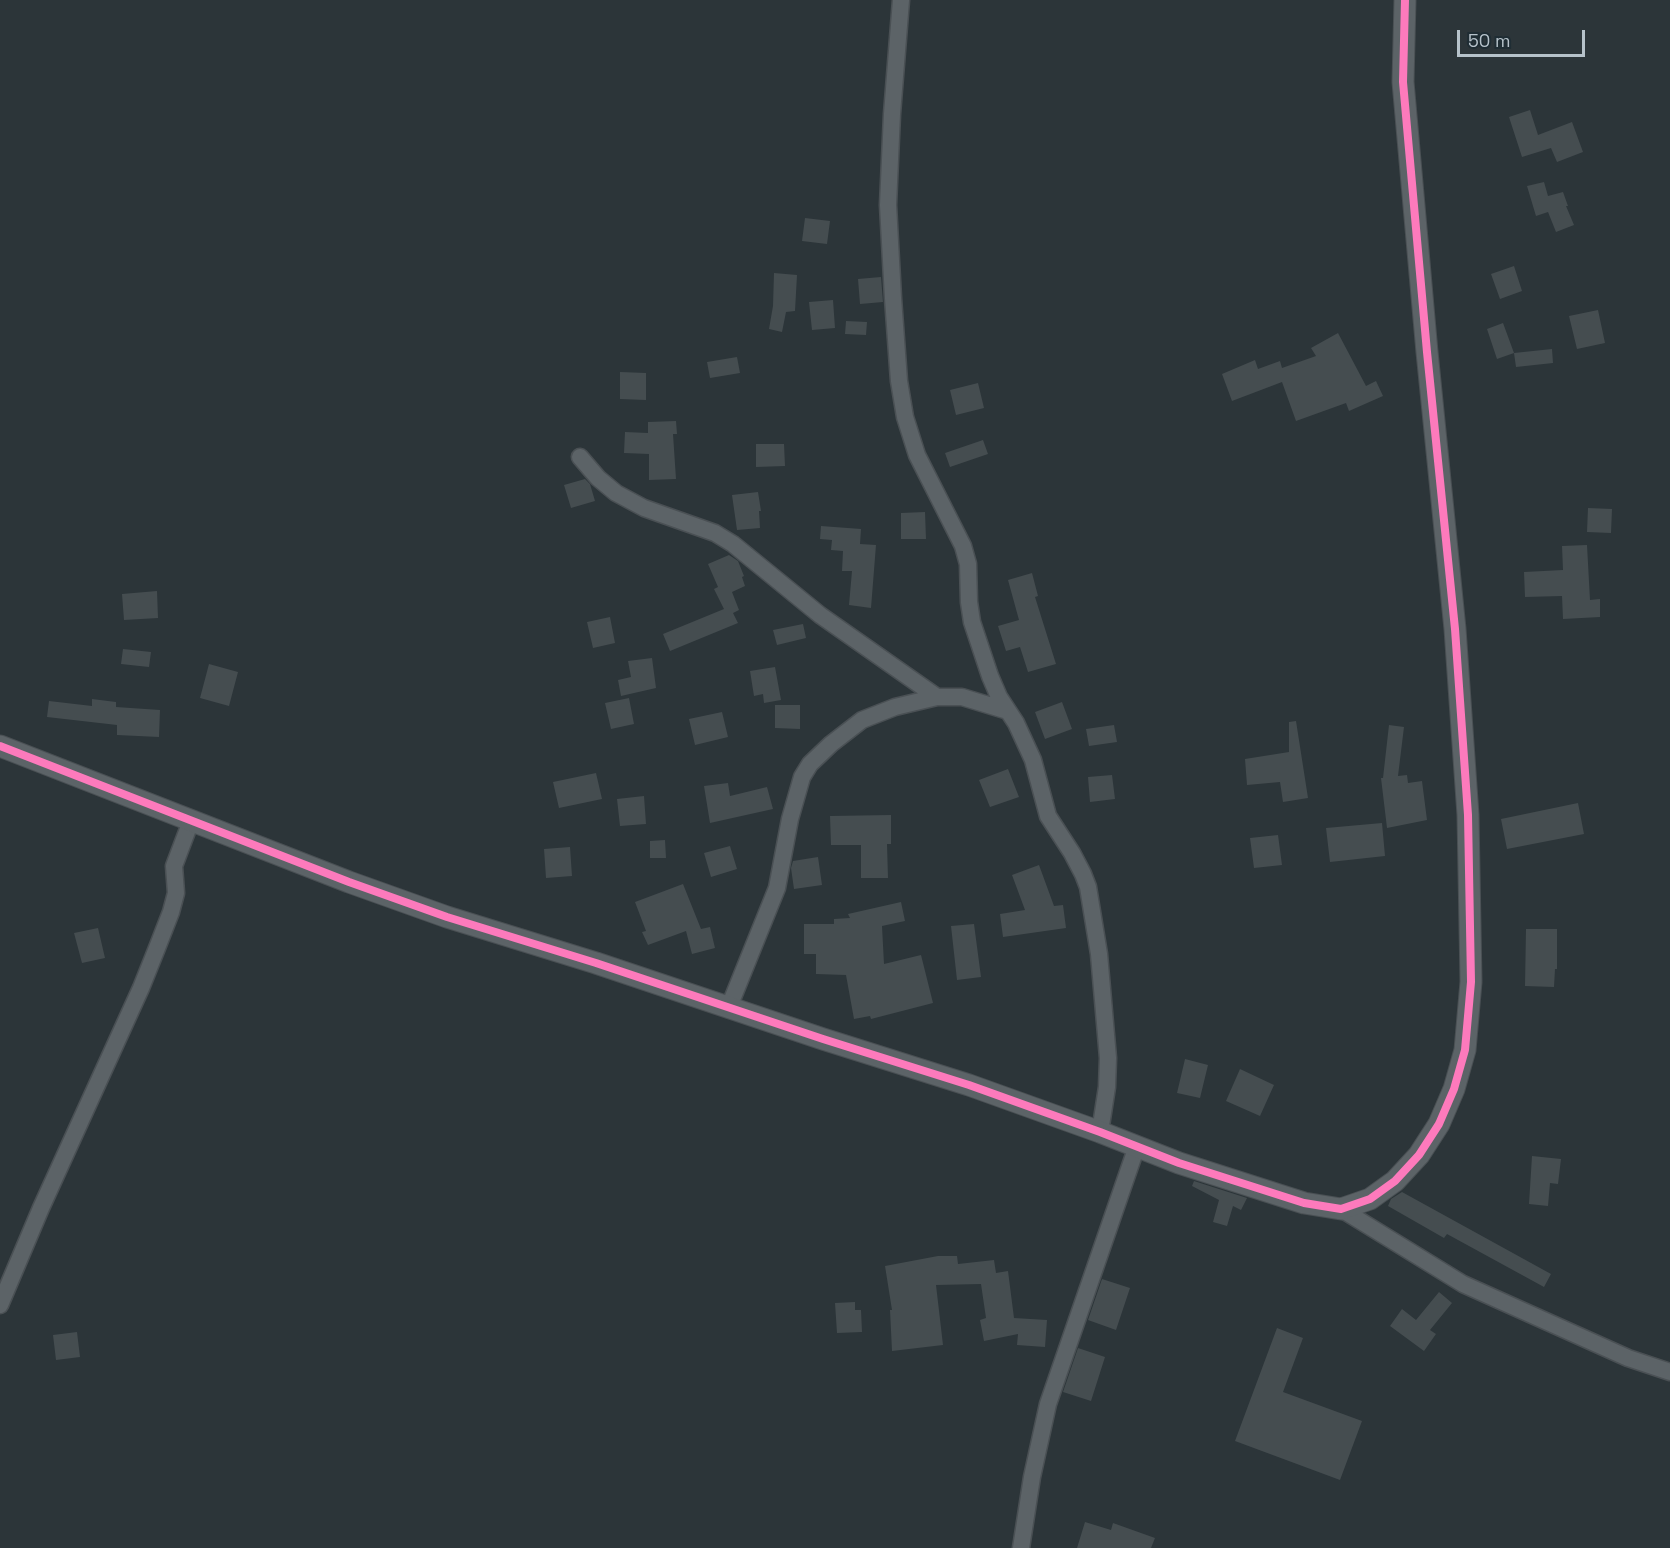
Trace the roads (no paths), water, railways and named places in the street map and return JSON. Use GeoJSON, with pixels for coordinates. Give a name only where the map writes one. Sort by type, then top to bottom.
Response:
{"type":"FeatureCollection","features":[{"type":"Feature","properties":{"kind":"street"},"geometry":{"type":"LineString","coordinates":[[901,0],[888,205],[899,381],[905,417],[917,455],[963,546],[968,564],[972,622],[990,676],[1033,760],[1048,816],[1083,874],[1090,897],[1100,954],[1108,1059],[1107,1087],[1100,1132]]}},
{"type":"Feature","properties":{"kind":"street"},"geometry":{"type":"LineString","coordinates":[[1341,1209],[1370,1199],[1395,1181],[1419,1155],[1439,1124],[1454,1089],[1465,1050],[1470,982],[1467,803],[1455,628],[1403,82],[1405,0]]}},
{"type":"Feature","properties":{"kind":"street"},"geometry":{"type":"LineString","coordinates":[[580,457],[598,478],[616,493],[644,508],[715,534],[733,544],[820,615],[937,697]]}},
{"type":"Feature","properties":{"kind":"street"},"geometry":{"type":"LineString","coordinates":[[729,1007],[777,888],[790,819],[802,777],[810,764],[862,720],[895,707],[937,697],[962,697],[1008,711]]}},
{"type":"Feature","properties":{"kind":"street"},"geometry":{"type":"LineString","coordinates":[[0,746],[447,918],[596,963],[969,1085],[1179,1163],[1304,1203],[1341,1209],[1463,1284],[1598,1345],[1670,1372]]}},
{"type":"Feature","properties":{"kind":"street"},"geometry":{"type":"LineString","coordinates":[[0,1305],[157,948],[176,893],[174,866],[191,821]]}},
{"type":"Feature","properties":{"kind":"street"},"geometry":{"type":"LineString","coordinates":[[1021,1548],[1032,1477],[1048,1404],[1137,1146]]}}]}
